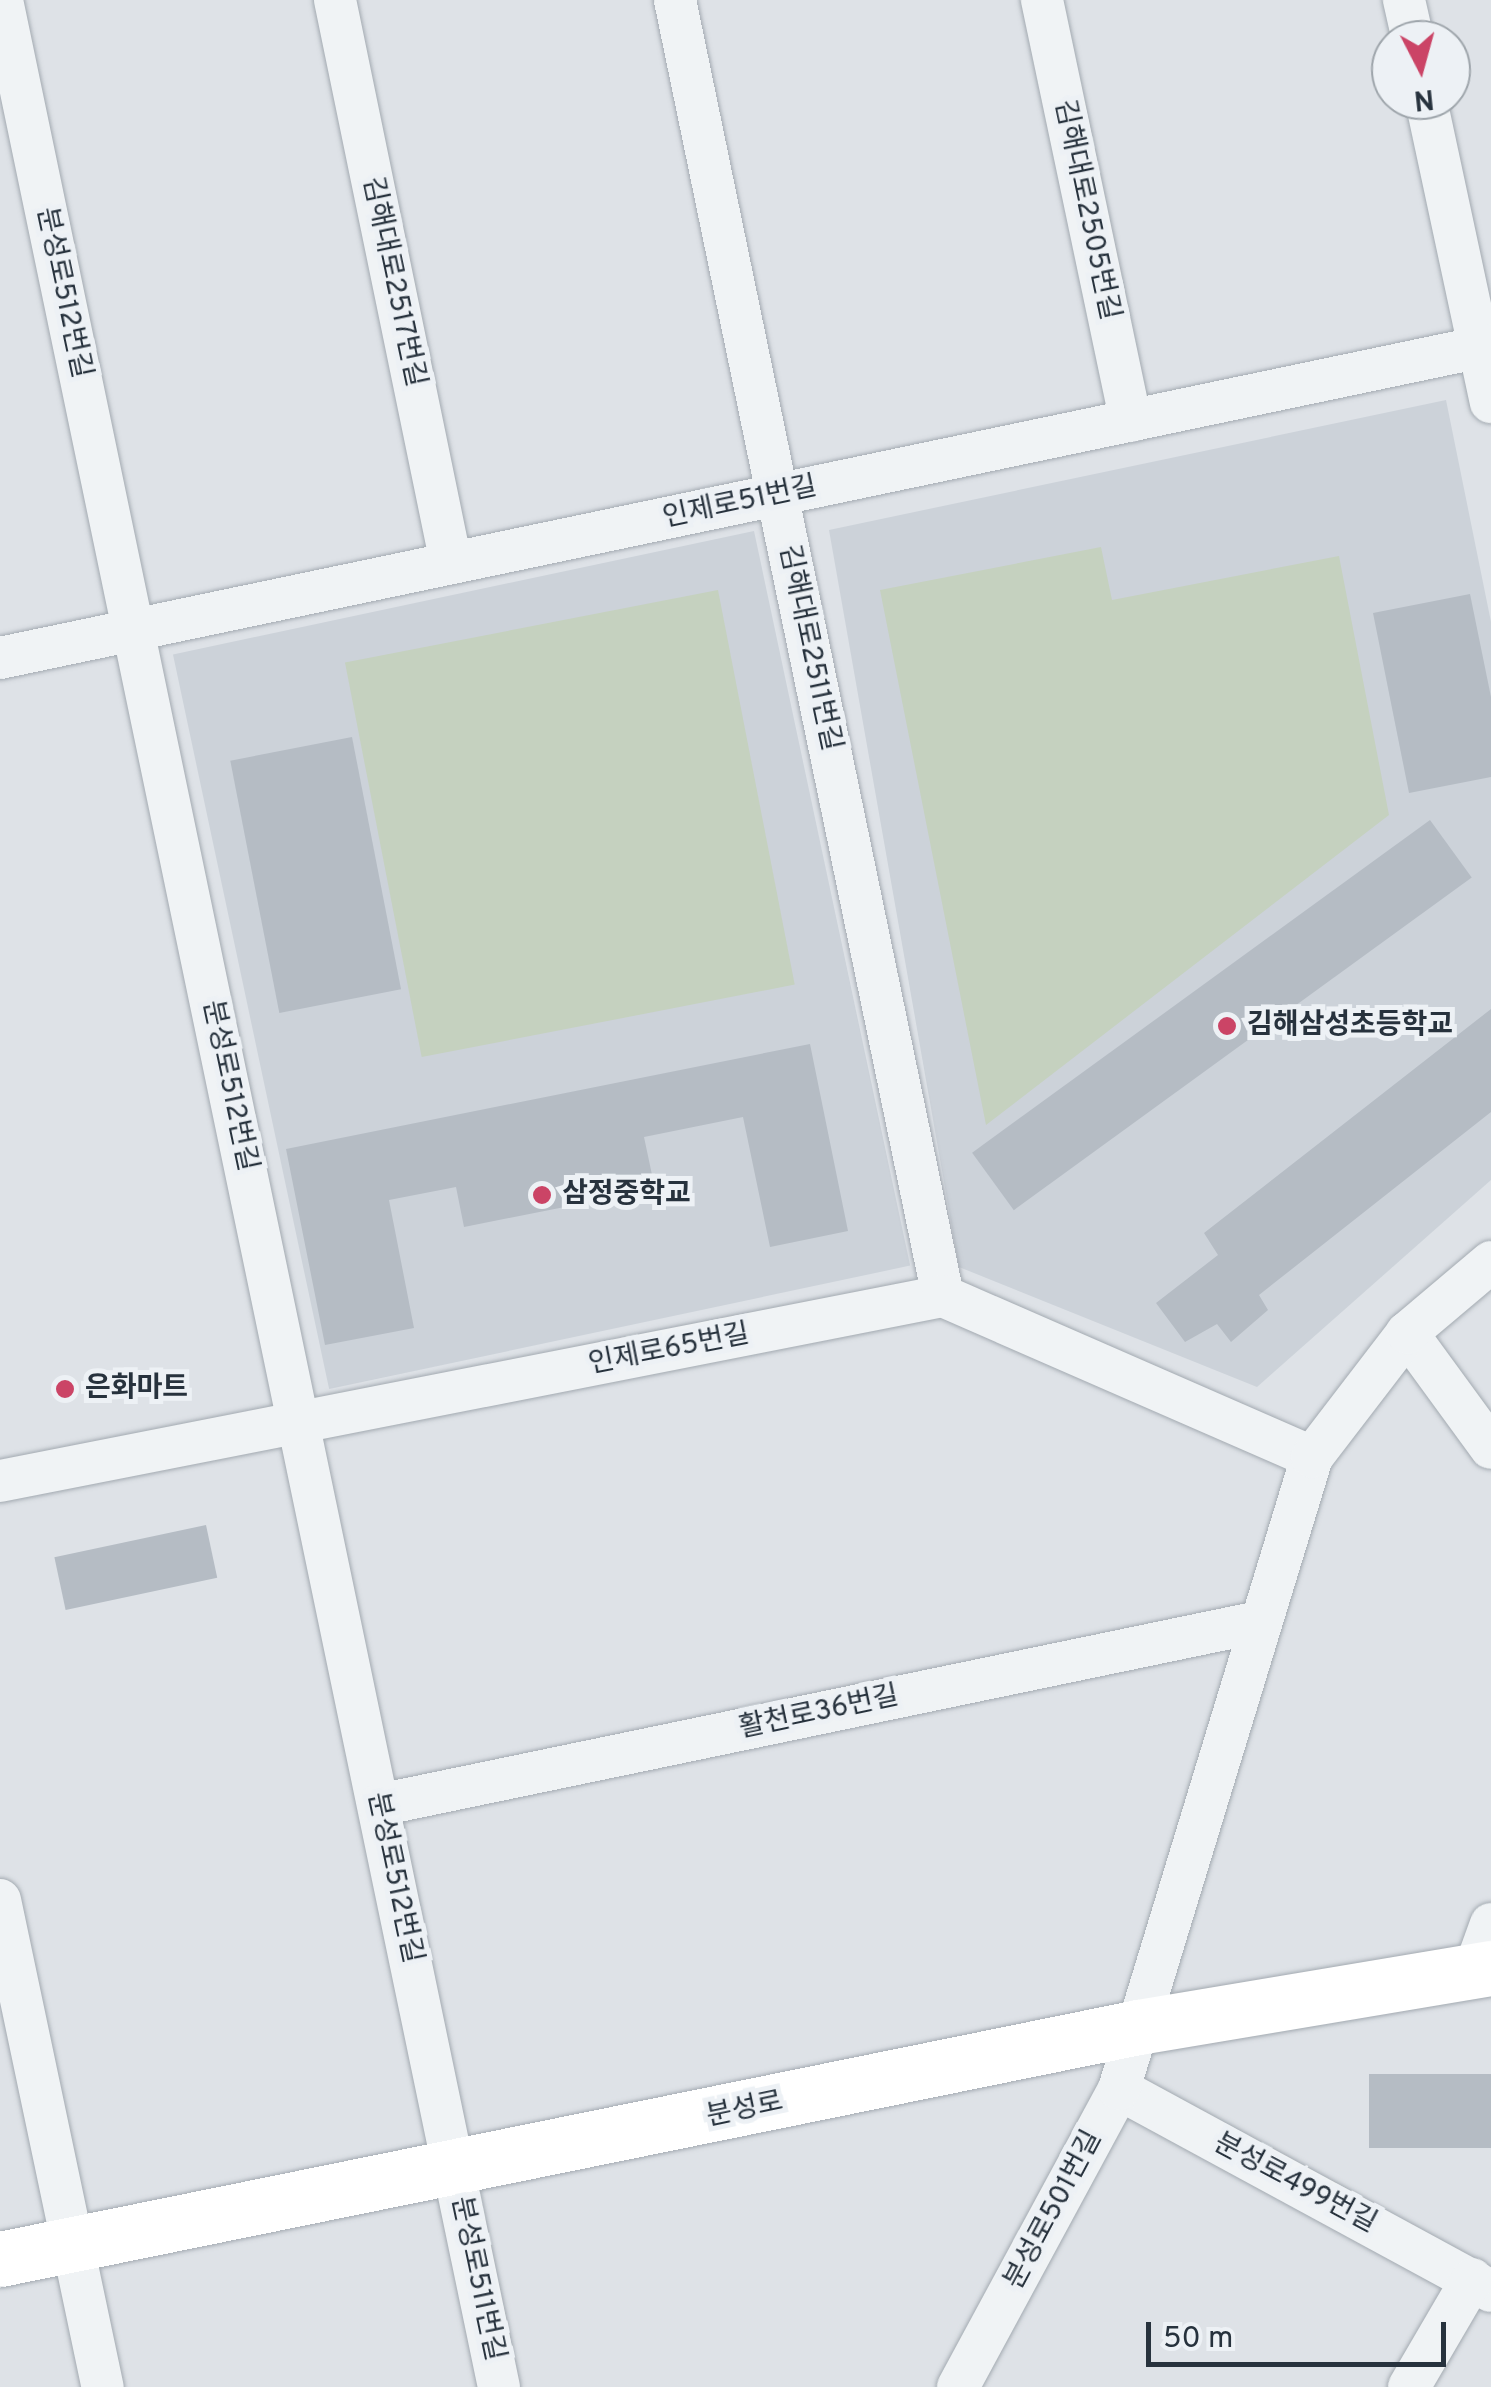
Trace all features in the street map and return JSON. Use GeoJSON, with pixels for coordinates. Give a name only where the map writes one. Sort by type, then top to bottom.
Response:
{"type":"FeatureCollection","features":[{"type":"Feature","properties":{"kind":"main road","name":"분성로"},"geometry":{"type":"LineString","coordinates":[[0,2259],[455,2171],[1485,1954]]}},
{"type":"Feature","properties":{"kind":"street","name":"분성로512번길"},"geometry":{"type":"LineString","coordinates":[[2,0],[455,2171]]}},
{"type":"Feature","properties":{"kind":"street","name":"김해대로2517번길"},"geometry":{"type":"LineString","coordinates":[[335,0],[451,564]]}},
{"type":"Feature","properties":{"kind":"street","name":"김해대로2511번길"},"geometry":{"type":"LineString","coordinates":[[675,0],[942,1296]]}},
{"type":"Feature","properties":{"kind":"street","name":"김해대로2505번길"},"geometry":{"type":"LineString","coordinates":[[1042,0],[1130,420]]}},
{"type":"Feature","properties":{"kind":"street"},"geometry":{"type":"LineString","coordinates":[[1431,120],[1486,346],[1491,402]]}},
{"type":"Feature","properties":{"kind":"street","name":"인제로51번길"},"geometry":{"type":"LineString","coordinates":[[0,658],[1486,346]]}},
{"type":"Feature","properties":{"kind":"street"},"geometry":{"type":"LineString","coordinates":[[1138,2027],[1312,1456],[1407,1333],[1491,1262]]}},
{"type":"Feature","properties":{"kind":"street"},"geometry":{"type":"LineString","coordinates":[[942,1296],[1312,1456]]}},
{"type":"Feature","properties":{"kind":"street","name":"인제로65번길"},"geometry":{"type":"LineString","coordinates":[[0,1481],[942,1296]]}},
{"type":"Feature","properties":{"kind":"street"},"geometry":{"type":"LineString","coordinates":[[1407,1333],[1491,1448]]}},
{"type":"Feature","properties":{"kind":"street","name":"활천로36번길"},"geometry":{"type":"LineString","coordinates":[[379,1805],[1259,1622]]}},
{"type":"Feature","properties":{"kind":"street"},"geometry":{"type":"LineString","coordinates":[[0,1900],[103,2387]]}},
{"type":"Feature","properties":{"kind":"street","name":"분성로501번길"},"geometry":{"type":"LineString","coordinates":[[958,2387],[1119,2088],[1138,2027]]}},
{"type":"Feature","properties":{"kind":"street","name":"분성로499번길"},"geometry":{"type":"LineString","coordinates":[[1119,2088],[1481,2284],[1410,2387]]}},
{"type":"Feature","properties":{"kind":"street","name":"분성로511번길"},"geometry":{"type":"LineString","coordinates":[[455,2171],[499,2387]]}},
{"type":"Feature","properties":{"kind":"shaded area"},"geometry":{"type":"Polygon","coordinates":[[[1446,400],[1491,622],[1491,1180],[1257,1387],[959,1267],[829,530],[1446,400]]]}},
{"type":"Feature","properties":{"kind":"shaded area"},"geometry":{"type":"Polygon","coordinates":[[[754,531],[910,1266],[329,1389],[173,654],[754,531]]]}},
{"type":"Feature","properties":{"kind":"green space"},"geometry":{"type":"Polygon","coordinates":[[[1101,547],[1112,600],[1339,556],[1389,815],[986,1125],[880,590],[1101,547]]]}},
{"type":"Feature","properties":{"kind":"green space"},"geometry":{"type":"Polygon","coordinates":[[[718,590],[795,985],[422,1057],[345,663],[718,590]]]}},
{"type":"Feature","properties":{"kind":"building"},"geometry":{"type":"Polygon","coordinates":[[[1470,594],[1491,697],[1491,777],[1409,793],[1373,613],[1470,594]]]}},
{"type":"Feature","properties":{"kind":"building"},"geometry":{"type":"Polygon","coordinates":[[[352,737],[401,989],[279,1013],[230,761],[352,737]]]}},
{"type":"Feature","properties":{"kind":"building","name":"김해삼성초등학교"},"geometry":{"type":"Polygon","coordinates":[[[1430,820],[1472,877],[1014,1210],[972,1153],[1430,820]]]}},
{"type":"Feature","properties":{"kind":"building"},"geometry":{"type":"Polygon","coordinates":[[[1491,1009],[1491,1112],[1259,1295],[1268,1310],[1231,1342],[1217,1324],[1185,1342],[1156,1303],[1218,1255],[1204,1233],[1491,1009]]]}},
{"type":"Feature","properties":{"kind":"building","name":"삼정중학교"},"geometry":{"type":"Polygon","coordinates":[[[810,1044],[848,1231],[770,1247],[743,1117],[644,1137],[655,1189],[464,1227],[456,1187],[389,1200],[414,1328],[325,1345],[286,1149],[810,1044]]]}},
{"type":"Feature","properties":{"kind":"building"},"geometry":{"type":"Polygon","coordinates":[[[206,1525],[217,1578],[66,1610],[54,1557],[206,1525]]]}},
{"type":"Feature","properties":{"kind":"building"},"geometry":{"type":"Polygon","coordinates":[[[1369,2074],[1491,2074],[1491,2148],[1369,2148],[1369,2074]]]}},
{"type":"Feature","properties":{"kind":"place","name":"김해삼성초등학교"},"geometry":{"type":"Point","coordinates":[1227,1026]}},
{"type":"Feature","properties":{"kind":"place","name":"삼정중학교"},"geometry":{"type":"Point","coordinates":[542,1195]}},
{"type":"Feature","properties":{"kind":"place","name":"은화마트"},"geometry":{"type":"Point","coordinates":[65,1389]}}]}
